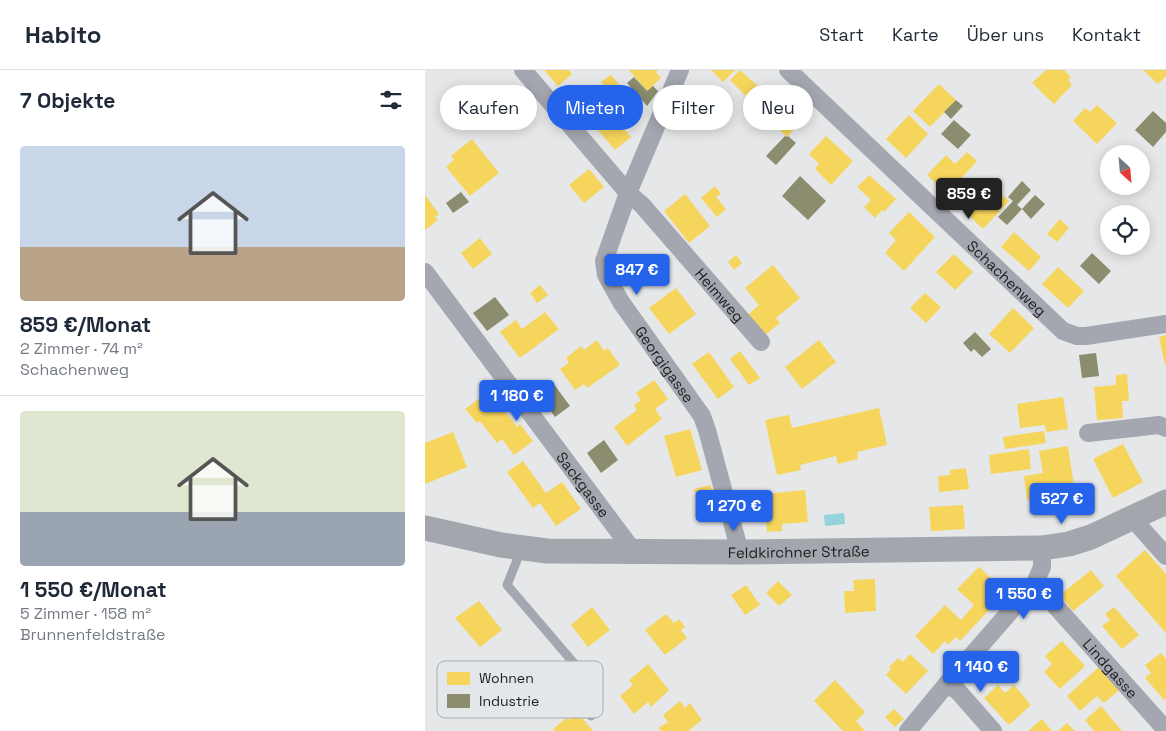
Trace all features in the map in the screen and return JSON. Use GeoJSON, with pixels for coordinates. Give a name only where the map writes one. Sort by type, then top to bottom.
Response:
{"type":"FeatureCollection","features":[{"type":"Feature","properties":{"kind":"street"},"geometry":{"type":"LineString","coordinates":[[523,70],[628,193],[680,70]]}},
{"type":"Feature","properties":{"kind":"street","name":"Schachenweg"},"geometry":{"type":"LineString","coordinates":[[788,70],[1063,331],[1077,336],[1086,336],[1166,324]]}},
{"type":"Feature","properties":{"kind":"street","name":"Heimweg"},"geometry":{"type":"LineString","coordinates":[[628,193],[642,205],[761,342]]}},
{"type":"Feature","properties":{"kind":"street","name":"Georgigasse"},"geometry":{"type":"LineString","coordinates":[[628,193],[604,261],[606,275],[621,302],[702,416],[740,552]]}},
{"type":"Feature","properties":{"kind":"street","name":"Sackgasse"},"geometry":{"type":"LineString","coordinates":[[425,272],[634,552]]}},
{"type":"Feature","properties":{"kind":"street"},"geometry":{"type":"LineString","coordinates":[[1088,433],[1159,425],[1166,428]]}},
{"type":"Feature","properties":{"kind":"street","name":"Feldkirchner Straße"},"geometry":{"type":"LineString","coordinates":[[425,528],[501,545],[547,551],[740,552],[1042,548],[1069,544],[1091,537],[1166,502]]}},
{"type":"Feature","properties":{"kind":"street"},"geometry":{"type":"LineString","coordinates":[[1133,518],[1166,556]]}},
{"type":"Feature","properties":{"kind":"street"},"geometry":{"type":"LineString","coordinates":[[908,731],[1035,583],[1042,567],[1042,548]]}},
{"type":"Feature","properties":{"kind":"street","name":"Lindgasse"},"geometry":{"type":"LineString","coordinates":[[1035,583],[1166,730]]}},
{"type":"Feature","properties":{"kind":"street"},"geometry":{"type":"LineString","coordinates":[[946,685],[957,690],[993,731]]}},
{"type":"Feature","properties":{"kind":"lane"},"geometry":{"type":"LineString","coordinates":[[522,548],[507,585],[572,661]]}},
{"type":"Feature","properties":{"kind":"water"},"geometry":{"type":"Polygon","coordinates":[[[844,513],[845,524],[825,526],[824,515],[844,513]]]}},
{"type":"Feature","properties":{"kind":"building: Wohnen"},"geometry":{"type":"Polygon","coordinates":[[[544,70],[569,70],[572,74],[557,85],[544,70]]]}},
{"type":"Feature","properties":{"kind":"building: Wohnen"},"geometry":{"type":"Polygon","coordinates":[[[629,70],[658,70],[656,72],[661,78],[647,91],[629,70]]]}},
{"type":"Feature","properties":{"kind":"building: Wohnen"},"geometry":{"type":"Polygon","coordinates":[[[711,70],[735,70],[723,82],[711,70]]]}},
{"type":"Feature","properties":{"kind":"building: Wohnen"},"geometry":{"type":"Polygon","coordinates":[[[740,70],[757,85],[743,85],[743,93],[730,80],[740,70]]]}},
{"type":"Feature","properties":{"kind":"building: Wohnen"},"geometry":{"type":"Polygon","coordinates":[[[1046,70],[1064,70],[1071,77],[1068,80],[1072,85],[1054,104],[1032,83],[1046,70]]]}},
{"type":"Feature","properties":{"kind":"building: Wohnen"},"geometry":{"type":"Polygon","coordinates":[[[1143,70],[1166,70],[1166,76],[1158,84],[1143,70]]]}},
{"type":"Feature","properties":{"kind":"building: Wohnen"},"geometry":{"type":"Polygon","coordinates":[[[611,75],[620,85],[604,85],[601,82],[611,75]]]}},
{"type":"Feature","properties":{"kind":"building: Wohnen"},"geometry":{"type":"Polygon","coordinates":[[[939,84],[956,100],[930,127],[913,111],[939,84]]]}},
{"type":"Feature","properties":{"kind":"building: Wohnen"},"geometry":{"type":"Polygon","coordinates":[[[1097,105],[1117,123],[1097,144],[1073,121],[1085,108],[1090,112],[1097,105]]]}},
{"type":"Feature","properties":{"kind":"building: Wohnen"},"geometry":{"type":"Polygon","coordinates":[[[909,115],[928,134],[906,158],[886,139],[909,115]]]}},
{"type":"Feature","properties":{"kind":"building: Wohnen"},"geometry":{"type":"Polygon","coordinates":[[[598,130],[625,130],[631,137],[615,150],[598,130]]]}},
{"type":"Feature","properties":{"kind":"building: Wohnen"},"geometry":{"type":"Polygon","coordinates":[[[780,130],[794,130],[787,137],[780,130]]]}},
{"type":"Feature","properties":{"kind":"building: Wohnen"},"geometry":{"type":"Polygon","coordinates":[[[826,136],[853,161],[831,185],[815,169],[819,164],[809,154],[826,136]]]}},
{"type":"Feature","properties":{"kind":"building: Wohnen"},"geometry":{"type":"Polygon","coordinates":[[[472,139],[499,173],[470,196],[446,167],[454,160],[451,156],[472,139]]]}},
{"type":"Feature","properties":{"kind":"building: Wohnen"},"geometry":{"type":"Polygon","coordinates":[[[967,152],[977,161],[947,194],[927,175],[946,155],[955,164],[967,152]]]}},
{"type":"Feature","properties":{"kind":"building: Wohnen"},"geometry":{"type":"Polygon","coordinates":[[[589,169],[604,187],[584,203],[569,185],[589,169]]]}},
{"type":"Feature","properties":{"kind":"building: Wohnen"},"geometry":{"type":"Polygon","coordinates":[[[869,175],[896,199],[884,212],[882,210],[875,218],[864,207],[871,200],[857,187],[869,175]]]}},
{"type":"Feature","properties":{"kind":"building: Wohnen"},"geometry":{"type":"Polygon","coordinates":[[[989,182],[1009,201],[983,229],[963,210],[989,182]]]}},
{"type":"Feature","properties":{"kind":"building: Wohnen"},"geometry":{"type":"Polygon","coordinates":[[[715,186],[721,194],[716,197],[726,209],[717,217],[701,198],[715,186]]]}},
{"type":"Feature","properties":{"kind":"building: Wohnen"},"geometry":{"type":"Polygon","coordinates":[[[685,194],[710,226],[689,243],[664,211],[685,194]]]}},
{"type":"Feature","properties":{"kind":"building: Wohnen"},"geometry":{"type":"Polygon","coordinates":[[[425,195],[439,214],[435,217],[438,220],[425,230],[425,195]]]}},
{"type":"Feature","properties":{"kind":"building: Wohnen"},"geometry":{"type":"Polygon","coordinates":[[[909,212],[935,237],[904,271],[885,253],[896,240],[889,233],[909,212]]]}},
{"type":"Feature","properties":{"kind":"building: Wohnen"},"geometry":{"type":"Polygon","coordinates":[[[1060,219],[1069,228],[1057,242],[1047,234],[1060,219]]]}},
{"type":"Feature","properties":{"kind":"building: Wohnen"},"geometry":{"type":"Polygon","coordinates":[[[1014,232],[1041,257],[1029,271],[1001,247],[1014,232]]]}},
{"type":"Feature","properties":{"kind":"building: Wohnen"},"geometry":{"type":"Polygon","coordinates":[[[480,238],[492,254],[473,269],[461,253],[480,238]]]}},
{"type":"Feature","properties":{"kind":"building: Wohnen"},"geometry":{"type":"Polygon","coordinates":[[[954,254],[973,272],[955,290],[936,272],[954,254]]]}},
{"type":"Feature","properties":{"kind":"building: Wohnen"},"geometry":{"type":"Polygon","coordinates":[[[736,255],[742,263],[734,270],[728,262],[736,255]]]}},
{"type":"Feature","properties":{"kind":"building: Wohnen"},"geometry":{"type":"Polygon","coordinates":[[[773,265],[800,298],[776,318],[780,323],[764,336],[748,315],[759,305],[745,288],[773,265]]]}},
{"type":"Feature","properties":{"kind":"building: Wohnen"},"geometry":{"type":"Polygon","coordinates":[[[1058,267],[1084,291],[1068,308],[1042,284],[1058,267]]]}},
{"type":"Feature","properties":{"kind":"building: Wohnen"},"geometry":{"type":"Polygon","coordinates":[[[540,285],[548,295],[537,303],[530,293],[540,285]]]}},
{"type":"Feature","properties":{"kind":"building: Wohnen"},"geometry":{"type":"Polygon","coordinates":[[[676,288],[696,314],[669,334],[649,308],[676,288]]]}},
{"type":"Feature","properties":{"kind":"building: Wohnen"},"geometry":{"type":"Polygon","coordinates":[[[925,293],[941,307],[926,323],[910,308],[925,293]]]}},
{"type":"Feature","properties":{"kind":"building: Wohnen"},"geometry":{"type":"Polygon","coordinates":[[[1013,308],[1034,328],[1010,353],[989,334],[1013,308]]]}},
{"type":"Feature","properties":{"kind":"building: Wohnen"},"geometry":{"type":"Polygon","coordinates":[[[545,312],[559,329],[520,358],[500,332],[516,320],[522,329],[545,312]]]}},
{"type":"Feature","properties":{"kind":"building: Wohnen"},"geometry":{"type":"Polygon","coordinates":[[[1166,335],[1166,365],[1165,365],[1159,337],[1166,335]]]}},
{"type":"Feature","properties":{"kind":"building: Wohnen"},"geometry":{"type":"Polygon","coordinates":[[[597,340],[604,351],[608,348],[620,365],[587,388],[584,384],[575,390],[560,369],[569,363],[566,358],[581,346],[584,350],[597,340]]]}},
{"type":"Feature","properties":{"kind":"building: Wohnen"},"geometry":{"type":"Polygon","coordinates":[[[819,340],[836,362],[802,389],[785,367],[819,340]]]}},
{"type":"Feature","properties":{"kind":"building: Wohnen"},"geometry":{"type":"Polygon","coordinates":[[[740,351],[760,378],[749,385],[730,359],[740,351]]]}},
{"type":"Feature","properties":{"kind":"building: Wohnen"},"geometry":{"type":"Polygon","coordinates":[[[709,352],[734,387],[718,399],[692,364],[709,352]]]}},
{"type":"Feature","properties":{"kind":"building: Wohnen"},"geometry":{"type":"Polygon","coordinates":[[[1127,374],[1129,401],[1122,401],[1123,418],[1097,420],[1094,387],[1116,385],[1116,375],[1127,374]]]}},
{"type":"Feature","properties":{"kind":"building: Wohnen"},"geometry":{"type":"Polygon","coordinates":[[[654,380],[668,399],[655,409],[662,419],[627,446],[614,427],[637,410],[634,405],[641,400],[636,393],[654,380]]]}},
{"type":"Feature","properties":{"kind":"building: Wohnen"},"geometry":{"type":"Polygon","coordinates":[[[489,391],[517,427],[520,424],[533,441],[514,455],[502,439],[497,443],[480,421],[477,423],[465,409],[489,391]]]}},
{"type":"Feature","properties":{"kind":"building: Wohnen"},"geometry":{"type":"Polygon","coordinates":[[[1063,397],[1068,429],[1046,432],[1045,425],[1020,428],[1017,404],[1063,397]]]}},
{"type":"Feature","properties":{"kind":"building: Wohnen"},"geometry":{"type":"Polygon","coordinates":[[[879,408],[887,445],[857,452],[858,459],[838,464],[836,456],[800,465],[801,470],[777,475],[765,420],[789,415],[792,428],[879,408]]]}},
{"type":"Feature","properties":{"kind":"building: Wohnen"},"geometry":{"type":"Polygon","coordinates":[[[690,429],[702,470],[676,477],[664,436],[690,429]]]}},
{"type":"Feature","properties":{"kind":"building: Wohnen"},"geometry":{"type":"Polygon","coordinates":[[[1044,431],[1046,443],[1005,449],[1003,437],[1044,431]]]}},
{"type":"Feature","properties":{"kind":"building: Wohnen"},"geometry":{"type":"Polygon","coordinates":[[[453,432],[467,467],[425,484],[425,443],[453,432]]]}},
{"type":"Feature","properties":{"kind":"building: Wohnen"},"geometry":{"type":"Polygon","coordinates":[[[1123,444],[1143,482],[1113,498],[1093,459],[1123,444]]]}},
{"type":"Feature","properties":{"kind":"building: Wohnen"},"geometry":{"type":"Polygon","coordinates":[[[1068,446],[1075,492],[1027,500],[1024,476],[1043,473],[1039,451],[1068,446]]]}},
{"type":"Feature","properties":{"kind":"building: Wohnen"},"geometry":{"type":"Polygon","coordinates":[[[1029,449],[1031,469],[991,474],[989,455],[1029,449]]]}},
{"type":"Feature","properties":{"kind":"building: Wohnen"},"geometry":{"type":"Polygon","coordinates":[[[523,461],[546,493],[562,482],[581,509],[556,526],[540,503],[533,508],[507,472],[523,461]]]}},
{"type":"Feature","properties":{"kind":"building: Wohnen"},"geometry":{"type":"Polygon","coordinates":[[[966,468],[969,489],[939,492],[938,476],[950,475],[950,470],[966,468]]]}},
{"type":"Feature","properties":{"kind":"building: Wohnen"},"geometry":{"type":"Polygon","coordinates":[[[710,485],[715,501],[699,506],[694,489],[710,485]]]}},
{"type":"Feature","properties":{"kind":"building: Wohnen"},"geometry":{"type":"Polygon","coordinates":[[[805,490],[808,522],[782,524],[782,531],[767,532],[764,494],[805,490]]]}},
{"type":"Feature","properties":{"kind":"building: Wohnen"},"geometry":{"type":"Polygon","coordinates":[[[963,505],[965,529],[931,531],[929,507],[963,505]]]}},
{"type":"Feature","properties":{"kind":"building: Wohnen"},"geometry":{"type":"Polygon","coordinates":[[[1145,550],[1166,574],[1166,633],[1116,576],[1145,550]]]}},
{"type":"Feature","properties":{"kind":"building: Wohnen"},"geometry":{"type":"Polygon","coordinates":[[[979,567],[1006,592],[960,641],[956,637],[948,645],[945,641],[933,654],[915,636],[945,605],[961,620],[974,605],[957,589],[979,567]]]}},
{"type":"Feature","properties":{"kind":"building: Wohnen"},"geometry":{"type":"Polygon","coordinates":[[[1091,570],[1104,586],[1073,611],[1060,595],[1091,570]]]}},
{"type":"Feature","properties":{"kind":"building: Wohnen"},"geometry":{"type":"Polygon","coordinates":[[[875,579],[876,611],[845,613],[844,591],[854,591],[853,580],[875,579]]]}},
{"type":"Feature","properties":{"kind":"building: Wohnen"},"geometry":{"type":"Polygon","coordinates":[[[778,581],[792,595],[779,606],[766,593],[778,581]]]}},
{"type":"Feature","properties":{"kind":"building: Wohnen"},"geometry":{"type":"Polygon","coordinates":[[[746,585],[760,605],[745,615],[731,595],[746,585]]]}},
{"type":"Feature","properties":{"kind":"building: Wohnen"},"geometry":{"type":"Polygon","coordinates":[[[479,601],[502,630],[480,647],[455,618],[479,601]]]}},
{"type":"Feature","properties":{"kind":"building: Wohnen"},"geometry":{"type":"Polygon","coordinates":[[[592,607],[610,630],[588,647],[571,625],[592,607]]]}},
{"type":"Feature","properties":{"kind":"building: Wohnen"},"geometry":{"type":"Polygon","coordinates":[[[1114,607],[1139,635],[1122,649],[1102,626],[1110,620],[1105,614],[1114,607]]]}},
{"type":"Feature","properties":{"kind":"building: Wohnen"},"geometry":{"type":"Polygon","coordinates":[[[666,614],[674,623],[679,619],[685,627],[681,630],[687,638],[665,655],[645,630],[666,614]]]}},
{"type":"Feature","properties":{"kind":"building: Wohnen"},"geometry":{"type":"Polygon","coordinates":[[[1062,641],[1085,666],[1060,689],[1044,672],[1052,664],[1045,656],[1062,641]]]}},
{"type":"Feature","properties":{"kind":"building: Wohnen"},"geometry":{"type":"Polygon","coordinates":[[[1161,653],[1166,659],[1166,699],[1164,700],[1145,678],[1151,673],[1145,665],[1161,653]]]}},
{"type":"Feature","properties":{"kind":"building: Wohnen"},"geometry":{"type":"Polygon","coordinates":[[[910,654],[928,671],[906,694],[886,675],[891,669],[889,667],[898,658],[903,662],[910,654]]]}},
{"type":"Feature","properties":{"kind":"building: Wohnen"},"geometry":{"type":"Polygon","coordinates":[[[648,664],[669,690],[651,707],[648,702],[634,714],[620,696],[633,685],[629,680],[648,664]]]}},
{"type":"Feature","properties":{"kind":"building: Wohnen"},"geometry":{"type":"Polygon","coordinates":[[[1099,667],[1119,690],[1104,703],[1097,696],[1080,711],[1067,696],[1099,667]]]}},
{"type":"Feature","properties":{"kind":"building: Wohnen"},"geometry":{"type":"Polygon","coordinates":[[[835,680],[865,712],[856,721],[865,731],[843,731],[814,701],[835,680]]]}},
{"type":"Feature","properties":{"kind":"building: Wohnen"},"geometry":{"type":"Polygon","coordinates":[[[998,685],[1005,693],[1014,685],[1031,705],[1009,725],[984,698],[998,685]]]}},
{"type":"Feature","properties":{"kind":"building: Wohnen"},"geometry":{"type":"Polygon","coordinates":[[[680,701],[685,708],[690,703],[702,720],[688,731],[661,731],[658,728],[668,722],[663,715],[680,701]]]}},
{"type":"Feature","properties":{"kind":"building: Wohnen"},"geometry":{"type":"Polygon","coordinates":[[[1101,706],[1122,731],[1094,731],[1085,720],[1101,706]]]}},
{"type":"Feature","properties":{"kind":"building: Wohnen"},"geometry":{"type":"Polygon","coordinates":[[[894,709],[904,719],[895,727],[885,717],[894,709]]]}},
{"type":"Feature","properties":{"kind":"building: Wohnen"},"geometry":{"type":"Polygon","coordinates":[[[566,718],[569,720],[572,718],[582,718],[593,731],[555,731],[553,729],[566,718]]]}},
{"type":"Feature","properties":{"kind":"building: Wohnen"},"geometry":{"type":"Polygon","coordinates":[[[1042,719],[1052,731],[1028,731],[1042,719]]]}},
{"type":"Feature","properties":{"kind":"building: Wohnen"},"geometry":{"type":"Polygon","coordinates":[[[1067,723],[1075,731],[1058,731],[1067,723]]]}},
{"type":"Feature","properties":{"kind":"building: Industrie"},"geometry":{"type":"Polygon","coordinates":[[[634,77],[641,85],[629,85],[627,83],[634,77]]]}},
{"type":"Feature","properties":{"kind":"building: Industrie"},"geometry":{"type":"Polygon","coordinates":[[[653,86],[653,98],[647,106],[643,101],[643,87],[647,91],[653,86]]]}},
{"type":"Feature","properties":{"kind":"building: Industrie"},"geometry":{"type":"Polygon","coordinates":[[[956,100],[963,106],[951,119],[944,112],[956,100]]]}},
{"type":"Feature","properties":{"kind":"building: Industrie"},"geometry":{"type":"Polygon","coordinates":[[[1153,111],[1166,123],[1166,132],[1153,147],[1135,130],[1153,111]]]}},
{"type":"Feature","properties":{"kind":"building: Industrie"},"geometry":{"type":"Polygon","coordinates":[[[954,120],[971,135],[958,149],[941,134],[954,120]]]}},
{"type":"Feature","properties":{"kind":"building: Industrie"},"geometry":{"type":"Polygon","coordinates":[[[785,136],[788,136],[796,143],[776,165],[766,156],[785,136]]]}},
{"type":"Feature","properties":{"kind":"building: Industrie"},"geometry":{"type":"Polygon","coordinates":[[[800,176],[826,201],[808,220],[782,196],[800,176]]]}},
{"type":"Feature","properties":{"kind":"building: Industrie"},"geometry":{"type":"Polygon","coordinates":[[[1022,181],[1031,190],[1017,205],[1022,209],[1007,225],[998,217],[1013,201],[1008,197],[1022,181]]]}},
{"type":"Feature","properties":{"kind":"building: Industrie"},"geometry":{"type":"Polygon","coordinates":[[[461,192],[469,202],[453,213],[446,203],[461,192]]]}},
{"type":"Feature","properties":{"kind":"building: Industrie"},"geometry":{"type":"Polygon","coordinates":[[[1035,195],[1045,204],[1031,219],[1022,209],[1035,195]]]}},
{"type":"Feature","properties":{"kind":"building: Industrie"},"geometry":{"type":"Polygon","coordinates":[[[1092,253],[1111,271],[1099,284],[1080,266],[1092,253]]]}},
{"type":"Feature","properties":{"kind":"building: Industrie"},"geometry":{"type":"Polygon","coordinates":[[[495,297],[509,315],[487,331],[473,313],[495,297]]]}},
{"type":"Feature","properties":{"kind":"building: Industrie"},"geometry":{"type":"Polygon","coordinates":[[[975,332],[991,349],[982,357],[974,349],[971,352],[963,343],[975,332]]]}},
{"type":"Feature","properties":{"kind":"building: Industrie"},"geometry":{"type":"Polygon","coordinates":[[[1096,353],[1099,376],[1082,378],[1079,355],[1096,353]]]}},
{"type":"Feature","properties":{"kind":"building: Industrie"},"geometry":{"type":"Polygon","coordinates":[[[553,383],[570,406],[555,417],[538,393],[553,383]]]}},
{"type":"Feature","properties":{"kind":"building: Industrie"},"geometry":{"type":"Polygon","coordinates":[[[604,440],[618,460],[601,473],[587,453],[604,440]]]}}]}
